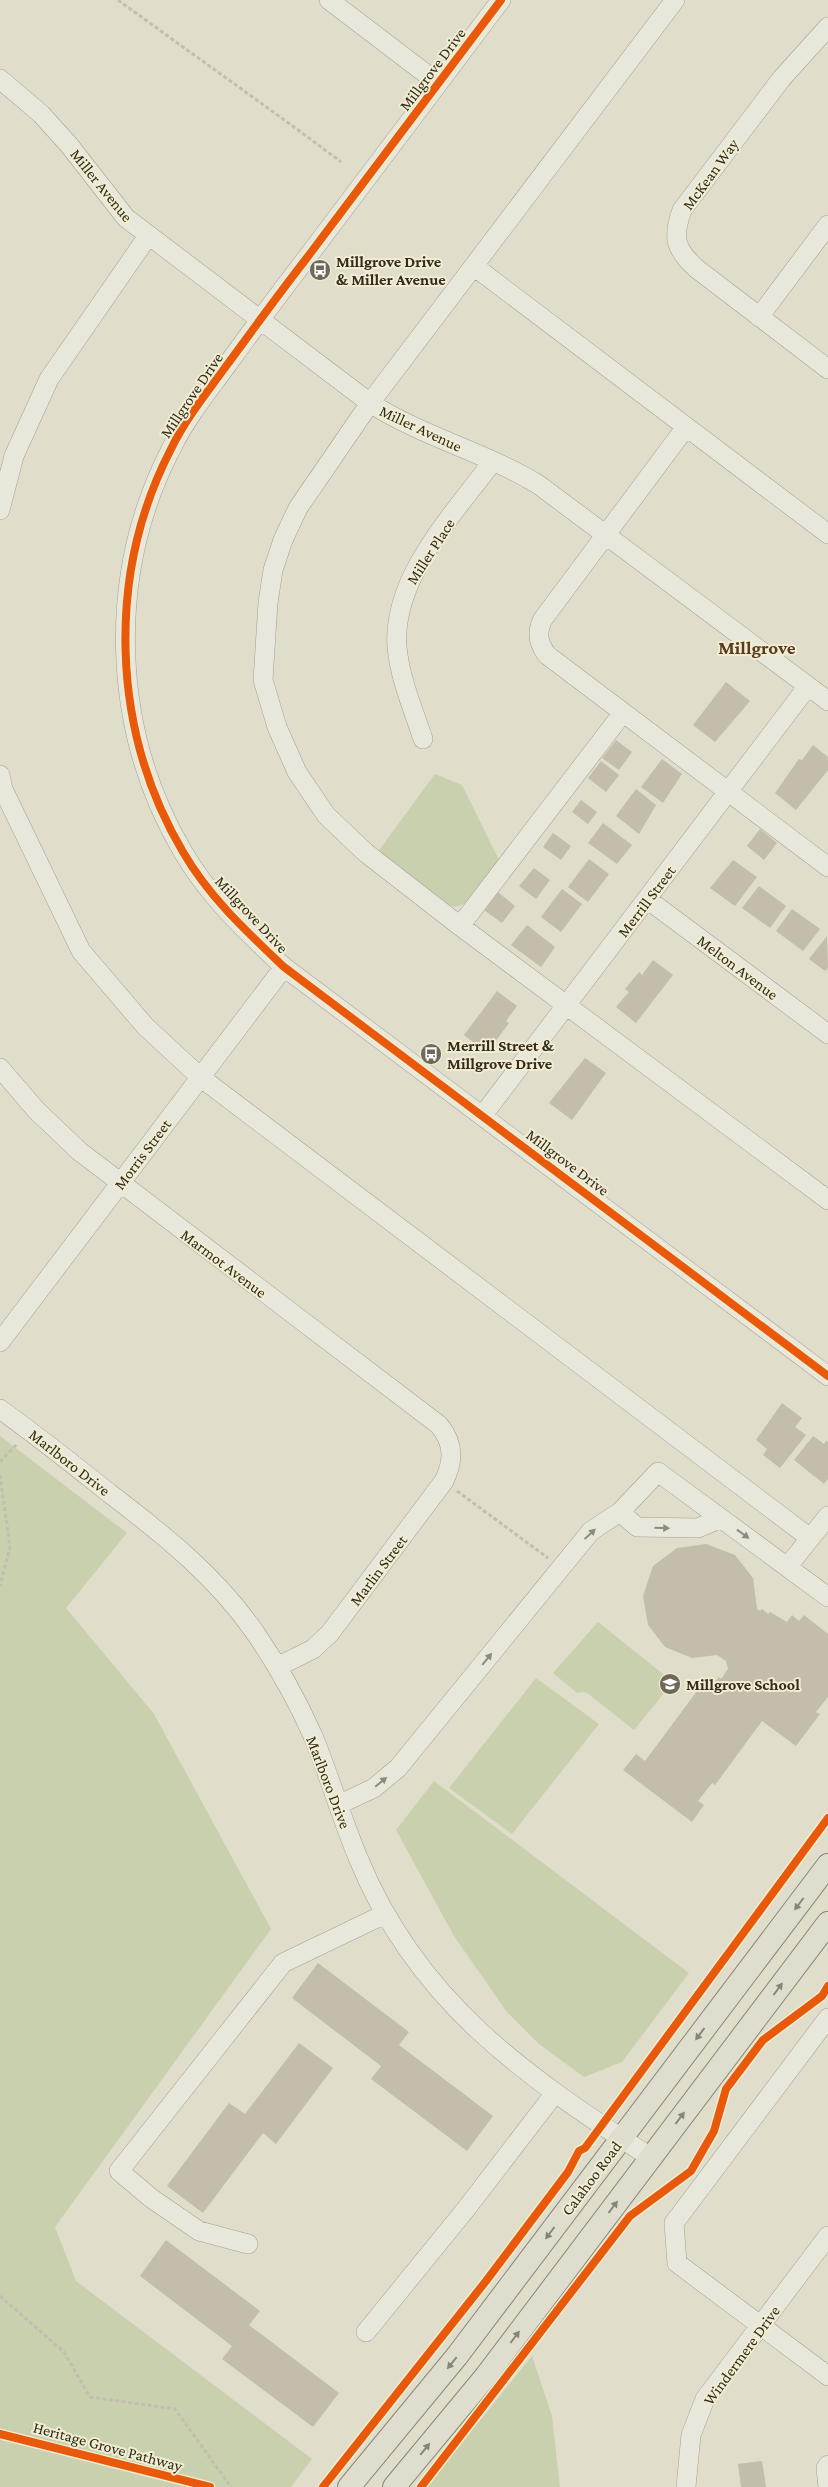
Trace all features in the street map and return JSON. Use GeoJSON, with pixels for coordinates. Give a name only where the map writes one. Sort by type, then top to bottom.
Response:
{"type":"FeatureCollection","features":[{"type":"Feature","properties":{"kind":"main road","name":"Calahoo Road"},"geometry":{"type":"LineString","coordinates":[[349,2487],[457,2356],[828,1865]]}},
{"type":"Feature","properties":{"kind":"main road"},"geometry":{"type":"LineString","coordinates":[[394,2487],[486,2376],[828,1923]]}},
{"type":"Feature","properties":{"kind":"street"},"geometry":{"type":"LineString","coordinates":[[330,0],[438,83]]}},
{"type":"Feature","properties":{"kind":"street","name":"Millgrove Drive"},"geometry":{"type":"LineString","coordinates":[[501,0],[260,320],[184,425],[149,496],[138,535],[130,575],[125,615],[124,655],[131,714],[145,769],[162,812],[184,853],[204,883],[228,913],[284,967],[828,1376]]}},
{"type":"Feature","properties":{"kind":"street"},"geometry":{"type":"LineString","coordinates":[[675,0],[475,268],[370,403],[315,480],[298,508],[283,540],[274,570],[268,603],[262,680],[277,727],[297,772],[326,815],[366,853],[460,926],[828,1200]]}},
{"type":"Feature","properties":{"kind":"street","name":"McKean Way"},"geometry":{"type":"LineString","coordinates":[[828,27],[782,78],[682,210],[677,223],[676,236],[681,254],[759,317],[828,369]]}},
{"type":"Feature","properties":{"kind":"street","name":"Miller Avenue"},"geometry":{"type":"LineString","coordinates":[[0,79],[41,114],[69,145],[126,218],[370,403],[392,417],[493,461],[539,485],[828,701]]}},
{"type":"Feature","properties":{"kind":"street"},"geometry":{"type":"LineString","coordinates":[[759,317],[828,225]]}},
{"type":"Feature","properties":{"kind":"street"},"geometry":{"type":"LineString","coordinates":[[0,510],[14,456],[49,378],[148,236]]}},
{"type":"Feature","properties":{"kind":"street"},"geometry":{"type":"LineString","coordinates":[[475,268],[828,534]]}},
{"type":"Feature","properties":{"kind":"street"},"geometry":{"type":"LineString","coordinates":[[686,427],[604,534],[543,619],[539,627],[538,637],[547,655],[622,714],[828,867]]}},
{"type":"Feature","properties":{"kind":"street","name":"Miller Place"},"geometry":{"type":"LineString","coordinates":[[423,739],[402,676],[397,632],[401,605],[407,585],[419,563],[493,461]]}},
{"type":"Feature","properties":{"kind":"street","name":"Merrill Street"},"geometry":{"type":"LineString","coordinates":[[483,1115],[808,686]]}},
{"type":"Feature","properties":{"kind":"street"},"geometry":{"type":"LineString","coordinates":[[460,926],[622,714]]}},
{"type":"Feature","properties":{"kind":"street"},"geometry":{"type":"LineString","coordinates":[[0,775],[3,789],[81,951],[145,1026],[200,1077],[810,1538]]}},
{"type":"Feature","properties":{"kind":"street","name":"Melton Avenue"},"geometry":{"type":"LineString","coordinates":[[647,899],[828,1034]]}},
{"type":"Feature","properties":{"kind":"street","name":"Morris Street"},"geometry":{"type":"LineString","coordinates":[[0,1342],[284,967]]}},
{"type":"Feature","properties":{"kind":"street","name":"Marmot Avenue"},"geometry":{"type":"LineString","coordinates":[[0,1068],[43,1117],[79,1151],[439,1425],[448,1436],[452,1451]]}},
{"type":"Feature","properties":{"kind":"street","name":"Marlboro Drive"},"geometry":{"type":"LineString","coordinates":[[0,1409],[152,1526],[193,1561],[254,1632],[293,1694],[313,1737],[359,1861],[385,1914],[416,1964],[449,2002],[476,2030],[555,2093],[650,2157]]}},
{"type":"Feature","properties":{"kind":"street","name":"Marlin Street"},"geometry":{"type":"LineString","coordinates":[[277,1667],[313,1649],[330,1634],[444,1482],[451,1467],[452,1451]]}},
{"type":"Feature","properties":{"kind":"street"},"geometry":{"type":"LineString","coordinates":[[338,1805],[374,1788],[398,1768],[591,1531],[620,1512],[658,1472],[828,1596]]}},
{"type":"Feature","properties":{"kind":"street"},"geometry":{"type":"LineString","coordinates":[[620,1512],[637,1528],[698,1528],[721,1518]]}},
{"type":"Feature","properties":{"kind":"street"},"geometry":{"type":"LineString","coordinates":[[788,1566],[828,1516]]}},
{"type":"Feature","properties":{"kind":"street"},"geometry":{"type":"LineString","coordinates":[[248,2244],[199,2231],[151,2198],[119,2171],[284,1963],[385,1914]]}},
{"type":"Feature","properties":{"kind":"street"},"geometry":{"type":"LineString","coordinates":[[828,2018],[674,2223],[677,2262],[828,2376]]}},
{"type":"Feature","properties":{"kind":"street"},"geometry":{"type":"LineString","coordinates":[[366,2332],[466,2209],[555,2093]]}},
{"type":"Feature","properties":{"kind":"street","name":"Windermere Drive"},"geometry":{"type":"LineString","coordinates":[[686,2487],[691,2435],[705,2399],[828,2236]]}},
{"type":"Feature","properties":{"kind":"street"},"geometry":{"type":"LineString","coordinates":[[828,2465],[826,2468],[828,2487]]}},
{"type":"Feature","properties":{"kind":"path"},"geometry":{"type":"LineString","coordinates":[[118,0],[226,79],[248,92],[341,162]]}},
{"type":"Feature","properties":{"kind":"path"},"geometry":{"type":"LineString","coordinates":[[0,1462],[20,1442]]}},
{"type":"Feature","properties":{"kind":"path"},"geometry":{"type":"LineString","coordinates":[[0,1475],[10,1547],[0,1586]]}},
{"type":"Feature","properties":{"kind":"path"},"geometry":{"type":"LineString","coordinates":[[456,1490],[546,1557],[562,1565]]}},
{"type":"Feature","properties":{"kind":"path"},"geometry":{"type":"LineString","coordinates":[[0,2296],[64,2352],[90,2397],[175,2409],[231,2487]]}},
{"type":"Feature","properties":{"kind":"green space"},"geometry":{"type":"Polygon","coordinates":[[[435,774],[462,785],[500,862],[470,902],[455,907],[444,903],[377,853],[435,774]]]}},
{"type":"Feature","properties":{"kind":"green space"},"geometry":{"type":"Polygon","coordinates":[[[0,1436],[127,1533],[66,1608],[154,1714],[271,1929],[55,2227],[76,2281],[312,2459],[291,2487],[0,2487],[0,1436]]]}},
{"type":"Feature","properties":{"kind":"green space"},"geometry":{"type":"Polygon","coordinates":[[[598,1622],[673,1682],[634,1730],[586,1692],[577,1693],[553,1673],[598,1622]]]}},
{"type":"Feature","properties":{"kind":"green space"},"geometry":{"type":"Polygon","coordinates":[[[536,1678],[599,1724],[512,1834],[449,1788],[536,1678]]]}},
{"type":"Feature","properties":{"kind":"green space"},"geometry":{"type":"Polygon","coordinates":[[[434,1781],[689,1973],[622,2062],[584,2077],[539,2044],[507,2012],[454,1936],[396,1830],[434,1781]]]}},
{"type":"Feature","properties":{"kind":"green space"},"geometry":{"type":"Polygon","coordinates":[[[532,2356],[552,2416],[560,2487],[426,2487],[532,2356]]]}},
{"type":"Feature","properties":{"kind":"building"},"geometry":{"type":"Polygon","coordinates":[[[726,682],[750,701],[715,742],[693,725],[726,682]]]}},
{"type":"Feature","properties":{"kind":"building"},"geometry":{"type":"Polygon","coordinates":[[[616,740],[632,752],[619,770],[602,758],[616,740]]]}},
{"type":"Feature","properties":{"kind":"building"},"geometry":{"type":"Polygon","coordinates":[[[813,745],[828,757],[828,770],[796,810],[775,793],[799,759],[802,760],[813,745]]]}},
{"type":"Feature","properties":{"kind":"building"},"geometry":{"type":"Polygon","coordinates":[[[662,759],[682,774],[663,803],[641,787],[662,759]]]}},
{"type":"Feature","properties":{"kind":"building"},"geometry":{"type":"Polygon","coordinates":[[[601,761],[619,775],[606,792],[588,778],[601,761]]]}},
{"type":"Feature","properties":{"kind":"building"},"geometry":{"type":"Polygon","coordinates":[[[636,789],[656,805],[639,834],[616,816],[636,789]]]}},
{"type":"Feature","properties":{"kind":"building"},"geometry":{"type":"Polygon","coordinates":[[[581,800],[597,812],[588,824],[572,812],[581,800]]]}},
{"type":"Feature","properties":{"kind":"building"},"geometry":{"type":"Polygon","coordinates":[[[603,823],[632,845],[617,864],[588,843],[603,823]]]}},
{"type":"Feature","properties":{"kind":"building"},"geometry":{"type":"Polygon","coordinates":[[[760,829],[777,843],[764,860],[747,846],[760,829]]]}},
{"type":"Feature","properties":{"kind":"building"},"geometry":{"type":"Polygon","coordinates":[[[553,833],[571,846],[561,860],[543,847],[553,833]]]}},
{"type":"Feature","properties":{"kind":"building"},"geometry":{"type":"Polygon","coordinates":[[[589,859],[609,874],[588,902],[568,887],[589,859]]]}},
{"type":"Feature","properties":{"kind":"building"},"geometry":{"type":"Polygon","coordinates":[[[733,860],[757,877],[735,906],[710,888],[733,860]]]}},
{"type":"Feature","properties":{"kind":"building"},"geometry":{"type":"Polygon","coordinates":[[[534,868],[550,880],[536,899],[519,886],[534,868]]]}},
{"type":"Feature","properties":{"kind":"building"},"geometry":{"type":"Polygon","coordinates":[[[759,886],[786,906],[770,928],[742,908],[759,886]]]}},
{"type":"Feature","properties":{"kind":"building"},"geometry":{"type":"Polygon","coordinates":[[[562,889],[582,904],[561,932],[541,917],[562,889]]]}},
{"type":"Feature","properties":{"kind":"building"},"geometry":{"type":"Polygon","coordinates":[[[498,892],[515,906],[502,923],[484,910],[498,892]]]}},
{"type":"Feature","properties":{"kind":"building"},"geometry":{"type":"Polygon","coordinates":[[[792,909],[820,929],[803,951],[776,931],[792,909]]]}},
{"type":"Feature","properties":{"kind":"building"},"geometry":{"type":"Polygon","coordinates":[[[527,925],[555,947],[541,967],[511,945],[527,925]]]}},
{"type":"Feature","properties":{"kind":"building"},"geometry":{"type":"Polygon","coordinates":[[[827,936],[828,968],[825,971],[809,959],[827,936]]]}},
{"type":"Feature","properties":{"kind":"building"},"geometry":{"type":"Polygon","coordinates":[[[653,960],[673,975],[636,1023],[616,1007],[629,992],[625,989],[639,972],[642,975],[653,960]]]}},
{"type":"Feature","properties":{"kind":"building"},"geometry":{"type":"Polygon","coordinates":[[[497,991],[517,1006],[506,1021],[509,1023],[487,1053],[464,1035],[497,991]]]}},
{"type":"Feature","properties":{"kind":"building"},"geometry":{"type":"Polygon","coordinates":[[[585,1058],[606,1073],[572,1120],[549,1103],[585,1058]]]}},
{"type":"Feature","properties":{"kind":"building"},"geometry":{"type":"Polygon","coordinates":[[[782,1403],[802,1418],[795,1427],[806,1435],[780,1468],[763,1455],[767,1449],[756,1440],[782,1403]]]}},
{"type":"Feature","properties":{"kind":"building"},"geometry":{"type":"Polygon","coordinates":[[[813,1436],[824,1444],[826,1441],[828,1442],[828,1479],[824,1484],[794,1460],[813,1436]]]}},
{"type":"Feature","properties":{"kind":"building"},"geometry":{"type":"Polygon","coordinates":[[[706,1544],[735,1555],[753,1578],[757,1609],[760,1611],[762,1609],[768,1614],[770,1612],[787,1622],[792,1615],[799,1621],[804,1615],[828,1634],[828,1697],[816,1712],[820,1714],[796,1746],[762,1721],[715,1785],[712,1783],[698,1801],[704,1805],[692,1822],[623,1770],[636,1754],[645,1761],[706,1679],[713,1684],[719,1677],[721,1679],[728,1669],[726,1661],[717,1655],[692,1658],[665,1647],[648,1625],[643,1596],[653,1566],[677,1548],[706,1544]]]}},
{"type":"Feature","properties":{"kind":"building"},"geometry":{"type":"Polygon","coordinates":[[[318,1963],[409,2032],[399,2045],[493,2116],[467,2151],[371,2079],[381,2066],[292,1998],[318,1963]]]}},
{"type":"Feature","properties":{"kind":"building"},"geometry":{"type":"Polygon","coordinates":[[[299,2043],[333,2068],[276,2144],[263,2133],[203,2213],[167,2186],[229,2103],[245,2114],[299,2043]]]}},
{"type":"Feature","properties":{"kind":"building"},"geometry":{"type":"Polygon","coordinates":[[[166,2240],[260,2311],[249,2325],[339,2393],[313,2427],[222,2359],[232,2346],[140,2276],[166,2240]]]}},
{"type":"Feature","properties":{"kind":"building"},"geometry":{"type":"Polygon","coordinates":[[[762,2461],[766,2487],[741,2487],[738,2464],[762,2461]]]}},
{"type":"Feature","properties":{"kind":"cycle path"},"geometry":{"type":"LineString","coordinates":[[501,0],[254,327],[196,408],[171,449],[150,497],[135,548],[127,600],[126,652],[130,704],[142,755],[159,805],[193,868],[229,913],[284,967],[828,1376]]}},
{"type":"Feature","properties":{"kind":"cycle path"},"geometry":{"type":"LineString","coordinates":[[323,2487],[486,2281],[568,2172],[579,2151],[585,2148],[828,1818]]}},
{"type":"Feature","properties":{"kind":"cycle path"},"geometry":{"type":"LineString","coordinates":[[421,2487],[630,2216],[691,2171],[714,2131],[726,2089],[763,2040],[822,1996],[828,1986]]}},
{"type":"Feature","properties":{"kind":"cycle path","name":"Heritage Grove Pathway"},"geometry":{"type":"LineString","coordinates":[[0,2434],[210,2487]]}},
{"type":"Feature","properties":{"kind":"place","name":"Millgrove Drive & Miller Avenue"},"geometry":{"type":"Point","coordinates":[320,270]}},
{"type":"Feature","properties":{"kind":"place","name":"Merrill Street & Millgrove Drive"},"geometry":{"type":"Point","coordinates":[431,1054]}},
{"type":"Feature","properties":{"kind":"place","name":"Millgrove School"},"geometry":{"type":"Point","coordinates":[670,1684]}},
{"type":"Feature","properties":{"kind":"district","name":"Millgrove"},"geometry":{"type":"Point","coordinates":[757,647]}}]}
